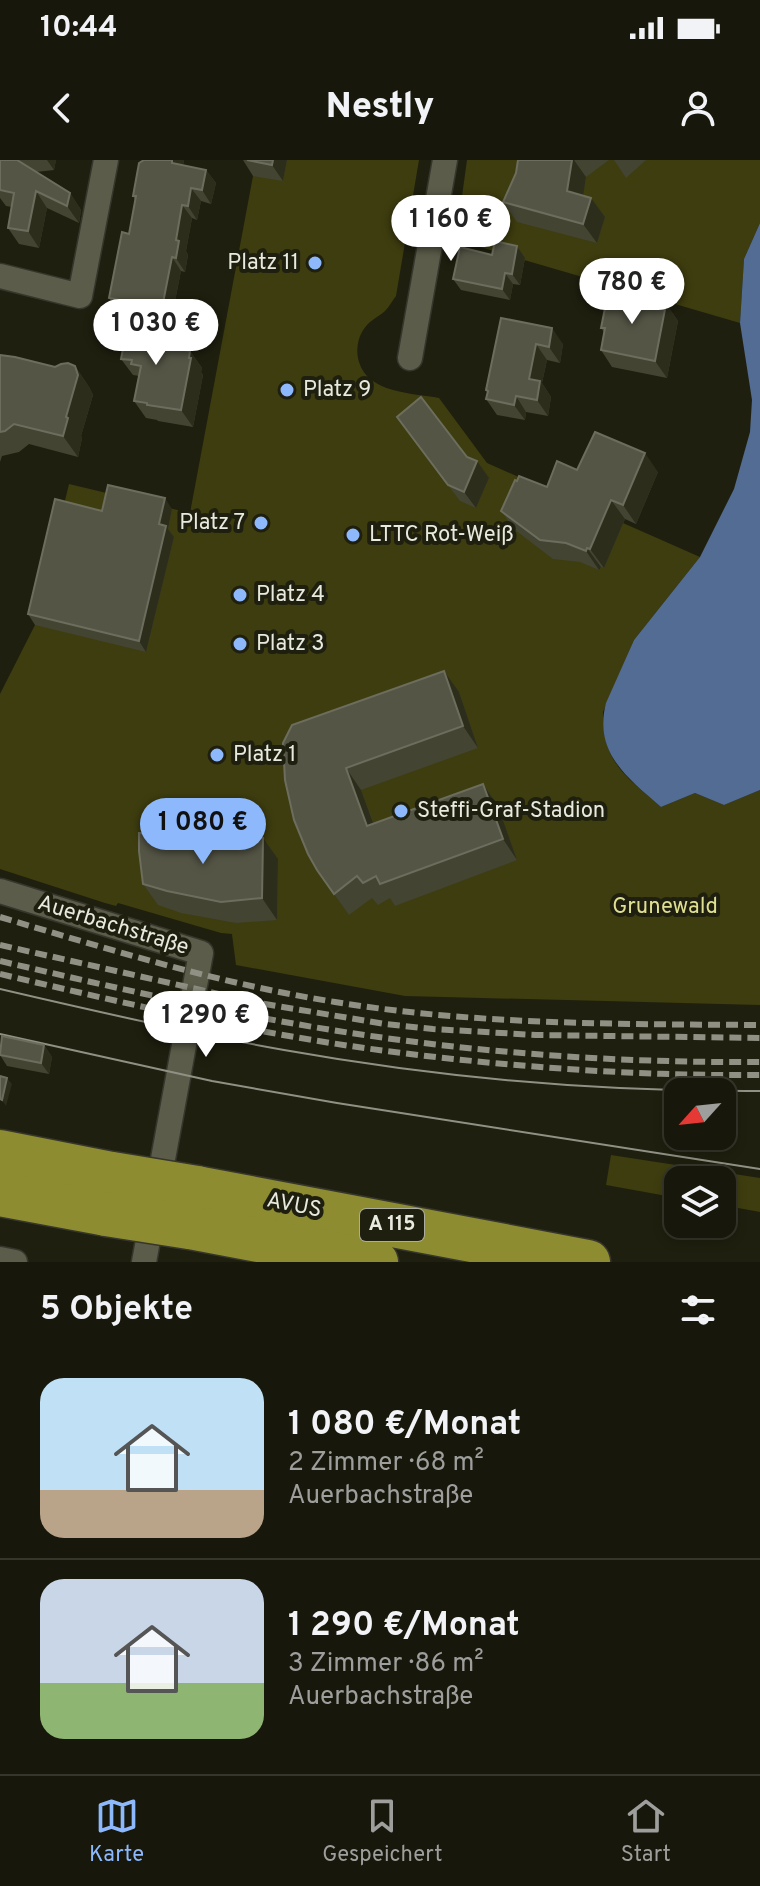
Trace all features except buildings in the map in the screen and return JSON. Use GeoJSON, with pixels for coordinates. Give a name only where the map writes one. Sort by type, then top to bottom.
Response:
{"type":"FeatureCollection","features":[{"type":"Feature","properties":{"kind":"highway","name":"AVUS"},"geometry":{"type":"LineString","coordinates":[[0,1152],[109,1194]]}},
{"type":"Feature","properties":{"kind":"highway","name":"AVUS"},"geometry":{"type":"LineString","coordinates":[[0,1194],[109,1194],[588,1262]]}},
{"type":"Feature","properties":{"kind":"highway","name":"AVUS"},"geometry":{"type":"LineString","coordinates":[[193,1207],[376,1262]]}},
{"type":"Feature","properties":{"kind":"street"},"geometry":{"type":"LineString","coordinates":[[0,276],[80,296],[106,160]]}},
{"type":"Feature","properties":{"kind":"street"},"geometry":{"type":"LineString","coordinates":[[410,358],[445,160]]}},
{"type":"Feature","properties":{"kind":"street","name":"Auerbachstraße"},"geometry":{"type":"LineString","coordinates":[[0,891],[201,953],[144,1262]]}},
{"type":"Feature","properties":{"kind":"street"},"geometry":{"type":"LineString","coordinates":[[0,1259],[15,1262]]}},
{"type":"Feature","properties":{"kind":"green space","name":"LTTC Rot-Weiß"},"geometry":{"type":"Polygon","coordinates":[[[256,160],[419,160],[396,296],[385,311],[367,325],[359,339],[358,358],[364,372],[381,386],[392,390],[439,398],[487,463],[700,557],[634,640],[603,712],[604,729],[612,757],[619,767],[661,807],[695,793],[724,805],[760,790],[760,1005],[405,996],[236,965],[232,934],[118,903],[116,906],[105,903],[0,869],[0,694],[35,625],[69,484],[190,513],[256,160]]]}},
{"type":"Feature","properties":{"kind":"green space"},"geometry":{"type":"Polygon","coordinates":[[[467,160],[760,160],[760,223],[744,259],[740,323],[456,240],[467,160]]]}},
{"type":"Feature","properties":{"kind":"green space"},"geometry":{"type":"Polygon","coordinates":[[[611,1155],[682,1166],[664,1166],[664,1195],[606,1185],[611,1155]]]}},
{"type":"Feature","properties":{"kind":"green space"},"geometry":{"type":"Polygon","coordinates":[[[736,1174],[760,1178],[760,1212],[736,1208],[736,1174]]]}},
{"type":"Feature","properties":{"kind":"water"},"geometry":{"type":"Polygon","coordinates":[[[760,223],[760,790],[724,805],[695,793],[661,807],[626,775],[609,750],[603,721],[606,703],[634,640],[700,557],[734,489],[750,432],[752,400],[740,323],[744,259],[760,223]]]}},
{"type":"Feature","properties":{"kind":"tram line"},"geometry":{"type":"LineString","coordinates":[[0,989],[284,1050],[402,1068],[581,1086],[760,1091]]}},
{"type":"Feature","properties":{"kind":"tram line"},"geometry":{"type":"LineString","coordinates":[[0,1034],[212,1081],[760,1169]]}},
{"type":"Feature","properties":{"kind":"railway"},"geometry":{"type":"LineString","coordinates":[[0,917],[208,976],[292,995],[388,1010],[547,1022],[760,1025]]}},
{"type":"Feature","properties":{"kind":"railway"},"geometry":{"type":"LineString","coordinates":[[0,945],[259,1003],[385,1024],[536,1035],[760,1038]]}},
{"type":"Feature","properties":{"kind":"railway"},"geometry":{"type":"LineString","coordinates":[[0,961],[210,1008],[390,1039],[548,1055],[654,1061],[760,1062]]}},
{"type":"Feature","properties":{"kind":"railway"},"geometry":{"type":"LineString","coordinates":[[0,974],[240,1027],[386,1051],[573,1069],[760,1075]]}},
{"type":"Feature","properties":{"kind":"place","name":"Platz 11"},"geometry":{"type":"Point","coordinates":[315,263]}},
{"type":"Feature","properties":{"kind":"place","name":"Platz 9"},"geometry":{"type":"Point","coordinates":[287,390]}},
{"type":"Feature","properties":{"kind":"place","name":"Platz 7"},"geometry":{"type":"Point","coordinates":[261,523]}},
{"type":"Feature","properties":{"kind":"place","name":"LTTC Rot-Weiß"},"geometry":{"type":"Point","coordinates":[353,535]}},
{"type":"Feature","properties":{"kind":"place","name":"Platz 4"},"geometry":{"type":"Point","coordinates":[240,595]}},
{"type":"Feature","properties":{"kind":"place","name":"Platz 3"},"geometry":{"type":"Point","coordinates":[240,644]}},
{"type":"Feature","properties":{"kind":"place","name":"Platz 1"},"geometry":{"type":"Point","coordinates":[217,755]}},
{"type":"Feature","properties":{"kind":"place","name":"Steffi-Graf-Stadion"},"geometry":{"type":"Point","coordinates":[401,811]}},
{"type":"Feature","properties":{"kind":"park label","name":"Grunewald"},"geometry":{"type":"Point","coordinates":[665,907]}}]}
